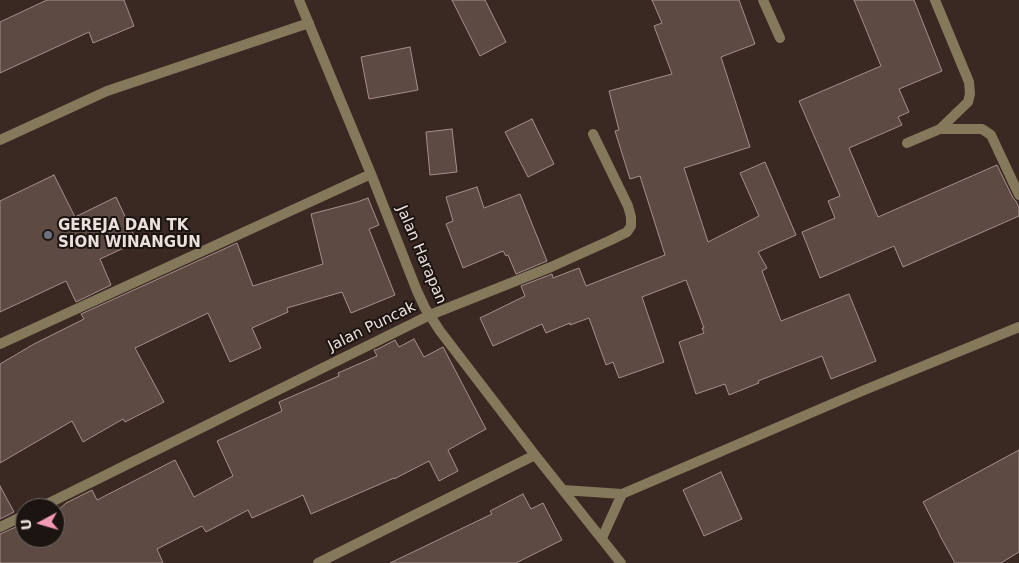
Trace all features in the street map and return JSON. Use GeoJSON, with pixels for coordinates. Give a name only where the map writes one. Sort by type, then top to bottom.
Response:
{"type":"FeatureCollection","features":[{"type":"Feature","properties":{"kind":"street","name":"Jalan Harapan"},"geometry":{"type":"LineString","coordinates":[[299,0],[425,308],[440,331],[535,455],[622,563]]}},
{"type":"Feature","properties":{"kind":"street"},"geometry":{"type":"LineString","coordinates":[[763,0],[780,38]]}},
{"type":"Feature","properties":{"kind":"street"},"geometry":{"type":"LineString","coordinates":[[907,143],[940,129],[968,102],[970,94],[969,82],[935,0]]}},
{"type":"Feature","properties":{"kind":"street"},"geometry":{"type":"LineString","coordinates":[[0,140],[107,90],[309,22]]}},
{"type":"Feature","properties":{"kind":"street"},"geometry":{"type":"LineString","coordinates":[[940,129],[982,129],[991,135],[1019,195]]}},
{"type":"Feature","properties":{"kind":"street","name":"Jalan Puncak"},"geometry":{"type":"LineString","coordinates":[[59,498],[430,315],[551,267],[627,232],[631,226],[628,206],[592,134]]}},
{"type":"Feature","properties":{"kind":"street"},"geometry":{"type":"LineString","coordinates":[[0,344],[371,174]]}},
{"type":"Feature","properties":{"kind":"street"},"geometry":{"type":"LineString","coordinates":[[563,490],[622,494],[862,391],[1019,327]]}},
{"type":"Feature","properties":{"kind":"street"},"geometry":{"type":"LineString","coordinates":[[318,563],[535,455]]}},
{"type":"Feature","properties":{"kind":"street"},"geometry":{"type":"LineString","coordinates":[[602,538],[622,494]]}},
{"type":"Feature","properties":{"kind":"street"},"geometry":{"type":"LineString","coordinates":[[0,527],[15,520]]}},
{"type":"Feature","properties":{"kind":"building"},"geometry":{"type":"Polygon","coordinates":[[[47,0],[124,0],[134,26],[93,43],[89,32],[0,73],[0,22],[47,0]]]}},
{"type":"Feature","properties":{"kind":"building"},"geometry":{"type":"Polygon","coordinates":[[[452,0],[485,0],[506,42],[480,56],[452,0]]]}},
{"type":"Feature","properties":{"kind":"building"},"geometry":{"type":"Polygon","coordinates":[[[652,0],[739,0],[755,44],[721,57],[750,147],[684,168],[708,242],[759,216],[740,173],[765,162],[796,235],[758,252],[767,268],[762,271],[781,321],[849,294],[876,361],[831,379],[822,356],[758,381],[759,383],[729,395],[725,384],[696,394],[679,342],[704,333],[702,328],[704,328],[686,280],[642,297],[664,362],[619,378],[613,362],[606,365],[589,318],[570,325],[570,323],[546,333],[542,324],[493,346],[480,318],[525,296],[521,286],[552,274],[553,278],[579,268],[586,286],[665,255],[640,176],[630,179],[615,131],[619,130],[609,91],[672,74],[654,26],[662,23],[652,0]]]}},
{"type":"Feature","properties":{"kind":"building"},"geometry":{"type":"Polygon","coordinates":[[[854,0],[914,0],[942,71],[899,89],[909,112],[898,117],[902,125],[849,148],[878,217],[997,165],[1016,201],[1019,208],[1019,216],[903,267],[894,246],[820,278],[802,232],[835,218],[828,201],[840,196],[799,101],[881,66],[854,0]]]}},
{"type":"Feature","properties":{"kind":"building"},"geometry":{"type":"Polygon","coordinates":[[[410,47],[418,90],[369,99],[361,57],[410,47]]]}},
{"type":"Feature","properties":{"kind":"building"},"geometry":{"type":"Polygon","coordinates":[[[532,119],[554,164],[528,177],[505,132],[532,119]]]}},
{"type":"Feature","properties":{"kind":"building"},"geometry":{"type":"Polygon","coordinates":[[[452,129],[457,172],[430,175],[426,132],[452,129]]]}},
{"type":"Feature","properties":{"kind":"building"},"geometry":{"type":"Polygon","coordinates":[[[54,175],[75,217],[116,197],[137,242],[100,259],[111,285],[76,302],[66,281],[0,312],[0,201],[54,175]]]}},
{"type":"Feature","properties":{"kind":"building"},"geometry":{"type":"Polygon","coordinates":[[[477,187],[484,208],[520,194],[547,261],[516,274],[508,255],[506,256],[503,251],[463,268],[446,224],[453,221],[446,197],[477,187]]]}},
{"type":"Feature","properties":{"kind":"building"},"geometry":{"type":"Polygon","coordinates":[[[368,198],[379,225],[369,229],[395,295],[351,313],[342,292],[287,308],[288,312],[252,328],[261,348],[230,362],[208,313],[135,348],[164,402],[125,422],[123,419],[83,442],[72,421],[0,463],[0,364],[34,344],[84,319],[81,314],[237,243],[253,286],[323,264],[311,214],[368,198]]]}},
{"type":"Feature","properties":{"kind":"building"},"geometry":{"type":"Polygon","coordinates":[[[414,339],[424,357],[443,347],[486,429],[448,450],[458,471],[439,481],[429,461],[394,479],[311,514],[303,495],[252,518],[248,510],[206,532],[202,526],[157,549],[163,563],[0,563],[0,534],[15,527],[15,548],[65,548],[65,504],[92,490],[97,500],[175,460],[194,497],[233,476],[217,441],[282,411],[279,402],[339,376],[338,373],[377,356],[374,350],[395,340],[399,347],[414,339]]]}},
{"type":"Feature","properties":{"kind":"building"},"geometry":{"type":"Polygon","coordinates":[[[1019,450],[1019,552],[1001,563],[955,563],[923,502],[1019,450]]]}},
{"type":"Feature","properties":{"kind":"building"},"geometry":{"type":"Polygon","coordinates":[[[721,472],[742,519],[704,536],[683,490],[721,472]]]}},
{"type":"Feature","properties":{"kind":"building"},"geometry":{"type":"Polygon","coordinates":[[[0,486],[14,512],[0,519],[0,486]]]}},
{"type":"Feature","properties":{"kind":"building"},"geometry":{"type":"Polygon","coordinates":[[[523,494],[531,509],[543,503],[562,540],[516,563],[390,563],[492,514],[490,511],[523,494]]]}},
{"type":"Feature","properties":{"kind":"place","name":"GEREJA DAN TK SION WINANGUN"},"geometry":{"type":"Point","coordinates":[48,235]}}]}
